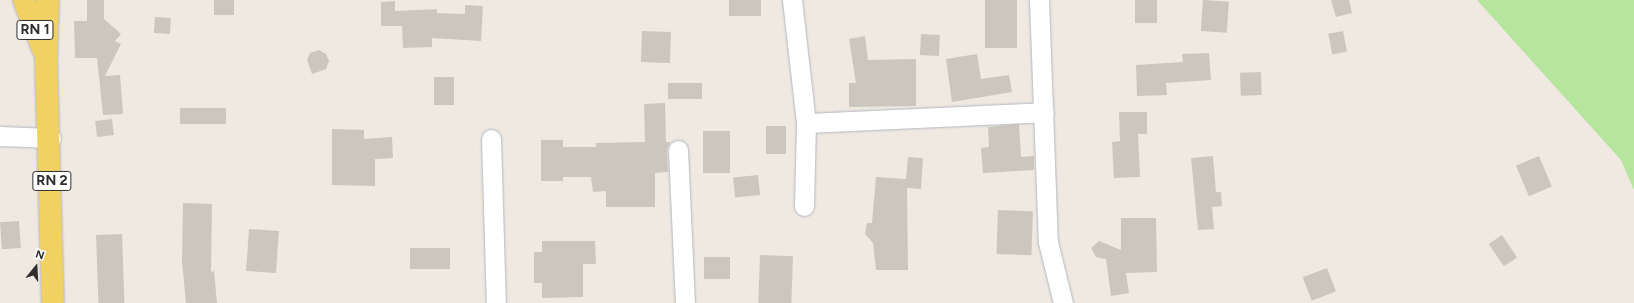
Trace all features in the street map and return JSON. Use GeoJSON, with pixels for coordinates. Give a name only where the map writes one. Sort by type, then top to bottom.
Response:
{"type":"FeatureCollection","features":[{"type":"Feature","properties":{"kind":"main road","name":"RN 1"},"geometry":{"type":"LineString","coordinates":[[24,0],[46,59]]}},
{"type":"Feature","properties":{"kind":"main road","name":"RN 2"},"geometry":{"type":"LineString","coordinates":[[48,0],[46,59],[51,138],[53,303]]}},
{"type":"Feature","properties":{"kind":"street"},"geometry":{"type":"LineString","coordinates":[[792,0],[806,123],[804,206]]}},
{"type":"Feature","properties":{"kind":"street"},"geometry":{"type":"LineString","coordinates":[[1039,0],[1048,242],[1063,303]]}},
{"type":"Feature","properties":{"kind":"street"},"geometry":{"type":"LineString","coordinates":[[806,123],[1044,112]]}},
{"type":"Feature","properties":{"kind":"street"},"geometry":{"type":"LineString","coordinates":[[0,136],[51,138]]}},
{"type":"Feature","properties":{"kind":"street"},"geometry":{"type":"LineString","coordinates":[[491,138],[496,303]]}},
{"type":"Feature","properties":{"kind":"street"},"geometry":{"type":"LineString","coordinates":[[678,150],[685,303]]}},
{"type":"Feature","properties":{"kind":"green space"},"geometry":{"type":"Polygon","coordinates":[[[1477,0],[1634,0],[1634,190],[1621,160],[1477,0]]]}},
{"type":"Feature","properties":{"kind":"building"},"geometry":{"type":"Polygon","coordinates":[[[87,0],[104,0],[104,19],[121,34],[115,41],[121,44],[105,76],[120,75],[123,114],[103,115],[97,58],[75,58],[74,21],[87,21],[87,0]]]}},
{"type":"Feature","properties":{"kind":"building"},"geometry":{"type":"Polygon","coordinates":[[[214,0],[234,0],[234,15],[214,15],[214,0]]]}},
{"type":"Feature","properties":{"kind":"building"},"geometry":{"type":"Polygon","coordinates":[[[729,0],[761,0],[761,16],[729,16],[729,0]]]}},
{"type":"Feature","properties":{"kind":"building"},"geometry":{"type":"Polygon","coordinates":[[[985,0],[1017,0],[1017,48],[985,48],[985,0]]]}},
{"type":"Feature","properties":{"kind":"building"},"geometry":{"type":"Polygon","coordinates":[[[1135,0],[1157,0],[1157,23],[1135,23],[1135,0]]]}},
{"type":"Feature","properties":{"kind":"building"},"geometry":{"type":"Polygon","coordinates":[[[1203,0],[1229,2],[1227,33],[1201,31],[1203,0]]]}},
{"type":"Feature","properties":{"kind":"building"},"geometry":{"type":"Polygon","coordinates":[[[1331,0],[1349,0],[1352,13],[1336,17],[1331,0]]]}},
{"type":"Feature","properties":{"kind":"building"},"geometry":{"type":"Polygon","coordinates":[[[395,1],[395,11],[437,9],[437,13],[465,14],[465,5],[483,6],[481,41],[432,38],[432,47],[403,48],[402,26],[381,26],[381,2],[395,1]]]}},
{"type":"Feature","properties":{"kind":"building"},"geometry":{"type":"Polygon","coordinates":[[[155,17],[171,18],[170,34],[154,33],[155,17]]]}},
{"type":"Feature","properties":{"kind":"building"},"geometry":{"type":"Polygon","coordinates":[[[642,31],[671,32],[670,63],[641,62],[642,31]]]}},
{"type":"Feature","properties":{"kind":"building"},"geometry":{"type":"Polygon","coordinates":[[[1343,31],[1347,52],[1332,54],[1328,34],[1343,31]]]}},
{"type":"Feature","properties":{"kind":"building"},"geometry":{"type":"Polygon","coordinates":[[[921,34],[940,35],[939,56],[920,55],[921,34]]]}},
{"type":"Feature","properties":{"kind":"building"},"geometry":{"type":"Polygon","coordinates":[[[865,36],[868,60],[916,59],[916,106],[849,107],[849,83],[856,83],[849,39],[865,36]]]}},
{"type":"Feature","properties":{"kind":"building"},"geometry":{"type":"Polygon","coordinates":[[[319,50],[326,54],[329,61],[326,69],[312,74],[307,60],[310,53],[319,50]]]}},
{"type":"Feature","properties":{"kind":"building"},"geometry":{"type":"Polygon","coordinates":[[[1209,53],[1211,80],[1166,83],[1167,95],[1137,96],[1136,65],[1183,62],[1182,54],[1209,53]]]}},
{"type":"Feature","properties":{"kind":"building"},"geometry":{"type":"Polygon","coordinates":[[[977,54],[981,79],[1009,75],[1012,92],[952,102],[946,59],[977,54]]]}},
{"type":"Feature","properties":{"kind":"building"},"geometry":{"type":"Polygon","coordinates":[[[1261,72],[1262,95],[1241,96],[1240,73],[1261,72]]]}},
{"type":"Feature","properties":{"kind":"building"},"geometry":{"type":"Polygon","coordinates":[[[434,77],[454,77],[454,105],[434,105],[434,77]]]}},
{"type":"Feature","properties":{"kind":"building"},"geometry":{"type":"Polygon","coordinates":[[[668,83],[702,83],[702,99],[668,99],[668,83]]]}},
{"type":"Feature","properties":{"kind":"building"},"geometry":{"type":"Polygon","coordinates":[[[665,103],[666,142],[670,142],[667,150],[668,172],[655,173],[655,207],[606,207],[606,191],[593,192],[591,177],[563,177],[563,181],[541,181],[541,140],[563,140],[563,147],[596,147],[596,143],[645,142],[644,104],[665,103]]]}},
{"type":"Feature","properties":{"kind":"building"},"geometry":{"type":"Polygon","coordinates":[[[180,108],[226,108],[226,124],[180,124],[180,108]]]}},
{"type":"Feature","properties":{"kind":"building"},"geometry":{"type":"Polygon","coordinates":[[[1119,112],[1147,112],[1147,134],[1138,134],[1140,177],[1114,178],[1112,142],[1120,141],[1119,112]]]}},
{"type":"Feature","properties":{"kind":"building"},"geometry":{"type":"Polygon","coordinates":[[[112,119],[114,135],[97,137],[95,121],[112,119]]]}},
{"type":"Feature","properties":{"kind":"building"},"geometry":{"type":"Polygon","coordinates":[[[1019,124],[1021,157],[1034,156],[1034,170],[983,173],[981,148],[989,147],[988,127],[1019,124]]]}},
{"type":"Feature","properties":{"kind":"building"},"geometry":{"type":"Polygon","coordinates":[[[766,126],[786,126],[786,154],[766,154],[766,126]]]}},
{"type":"Feature","properties":{"kind":"building"},"geometry":{"type":"Polygon","coordinates":[[[332,129],[364,130],[364,139],[392,137],[393,158],[375,159],[375,186],[332,185],[332,129]]]}},
{"type":"Feature","properties":{"kind":"building"},"geometry":{"type":"Polygon","coordinates":[[[703,131],[730,131],[730,173],[703,173],[703,131]]]}},
{"type":"Feature","properties":{"kind":"building"},"geometry":{"type":"Polygon","coordinates":[[[1213,156],[1216,192],[1221,192],[1222,206],[1212,207],[1214,229],[1198,230],[1191,158],[1213,156]]]}},
{"type":"Feature","properties":{"kind":"building"},"geometry":{"type":"Polygon","coordinates":[[[1539,156],[1552,186],[1529,196],[1516,166],[1539,156]]]}},
{"type":"Feature","properties":{"kind":"building"},"geometry":{"type":"Polygon","coordinates":[[[908,157],[923,158],[921,189],[907,188],[908,270],[876,270],[873,243],[865,234],[867,223],[872,223],[876,177],[906,179],[908,157]]]}},
{"type":"Feature","properties":{"kind":"building"},"geometry":{"type":"Polygon","coordinates":[[[758,175],[760,195],[735,198],[733,178],[758,175]]]}},
{"type":"Feature","properties":{"kind":"building"},"geometry":{"type":"Polygon","coordinates":[[[183,203],[212,204],[211,272],[214,271],[217,303],[186,303],[182,261],[183,203]]]}},
{"type":"Feature","properties":{"kind":"building"},"geometry":{"type":"Polygon","coordinates":[[[998,210],[1033,211],[1031,255],[996,254],[998,210]]]}},
{"type":"Feature","properties":{"kind":"building"},"geometry":{"type":"Polygon","coordinates":[[[1121,218],[1156,218],[1157,272],[1126,273],[1129,293],[1111,296],[1106,259],[1096,257],[1091,248],[1099,241],[1121,250],[1121,218]]]}},
{"type":"Feature","properties":{"kind":"building"},"geometry":{"type":"Polygon","coordinates":[[[19,221],[21,248],[2,249],[0,222],[19,221]]]}},
{"type":"Feature","properties":{"kind":"building"},"geometry":{"type":"Polygon","coordinates":[[[249,229],[279,231],[276,273],[246,271],[249,229]]]}},
{"type":"Feature","properties":{"kind":"building"},"geometry":{"type":"Polygon","coordinates":[[[122,234],[124,303],[98,303],[96,235],[122,234]]]}},
{"type":"Feature","properties":{"kind":"building"},"geometry":{"type":"Polygon","coordinates":[[[1502,235],[1517,257],[1504,266],[1489,244],[1502,235]]]}},
{"type":"Feature","properties":{"kind":"building"},"geometry":{"type":"Polygon","coordinates":[[[542,241],[595,241],[596,264],[583,264],[583,297],[542,298],[542,283],[534,283],[534,252],[542,252],[542,241]]]}},
{"type":"Feature","properties":{"kind":"building"},"geometry":{"type":"Polygon","coordinates":[[[410,248],[450,248],[450,269],[410,269],[410,248]]]}},
{"type":"Feature","properties":{"kind":"building"},"geometry":{"type":"Polygon","coordinates":[[[760,255],[793,256],[791,303],[758,303],[760,255]]]}},
{"type":"Feature","properties":{"kind":"building"},"geometry":{"type":"Polygon","coordinates":[[[704,257],[730,257],[730,279],[704,279],[704,257]]]}},
{"type":"Feature","properties":{"kind":"building"},"geometry":{"type":"Polygon","coordinates":[[[1327,268],[1336,291],[1312,301],[1303,277],[1327,268]]]}}]}
